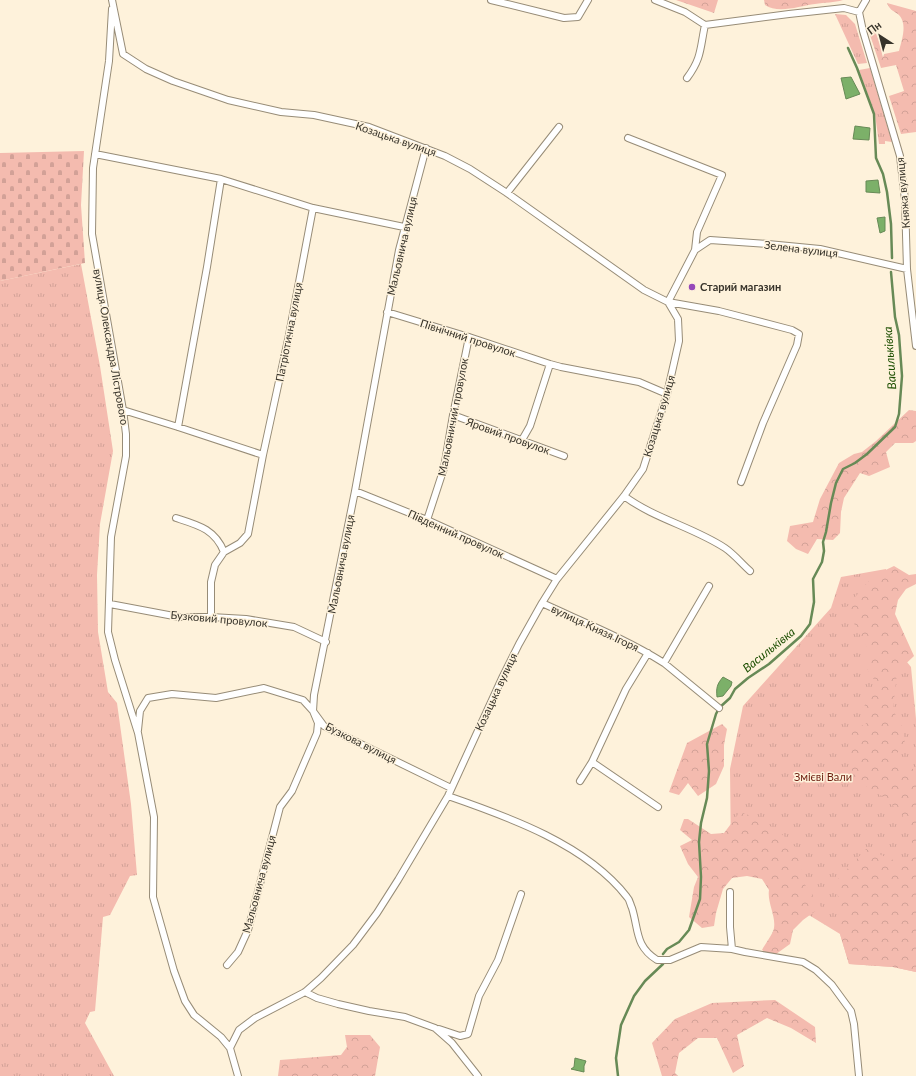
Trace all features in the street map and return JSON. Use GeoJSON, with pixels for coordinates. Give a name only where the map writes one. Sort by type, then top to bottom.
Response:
{"type":"FeatureCollection","features":[{"type":"Feature","properties":{"kind":"street"},"geometry":{"type":"LineString","coordinates":[[112,0],[123,54]]}},
{"type":"Feature","properties":{"kind":"street","name":"вулиця Олександра Лістрового"},"geometry":{"type":"LineString","coordinates":[[112,0],[109,61],[93,168],[92,234],[124,410],[126,434],[126,456],[111,537],[108,632],[115,660],[138,733],[154,817],[153,897],[174,971],[185,1001],[194,1015],[221,1037],[230,1048]]}},
{"type":"Feature","properties":{"kind":"street"},"geometry":{"type":"LineString","coordinates":[[491,0],[564,18],[578,17],[588,0]]}},
{"type":"Feature","properties":{"kind":"street"},"geometry":{"type":"LineString","coordinates":[[655,0],[685,12],[705,25],[844,8],[860,12],[866,0]]}},
{"type":"Feature","properties":{"kind":"street","name":"Княжа вулиця"},"geometry":{"type":"LineString","coordinates":[[860,12],[863,31],[900,156],[905,200],[907,269],[916,346]]}},
{"type":"Feature","properties":{"kind":"street"},"geometry":{"type":"LineString","coordinates":[[687,78],[696,66],[701,51],[705,25]]}},
{"type":"Feature","properties":{"kind":"street"},"geometry":{"type":"LineString","coordinates":[[109,61],[113,51],[118,49],[123,54]]}},
{"type":"Feature","properties":{"kind":"street","name":"Козацька вулиця"},"geometry":{"type":"LineString","coordinates":[[123,54],[146,69],[173,81],[228,100],[281,112],[314,115],[369,128],[426,148],[470,169],[507,193],[644,290],[668,302],[678,319],[679,341],[667,394],[643,469],[624,496],[557,579],[542,603],[519,644],[448,796],[398,880],[353,945],[305,992],[255,1018],[239,1030],[230,1048]]}},
{"type":"Feature","properties":{"kind":"street"},"geometry":{"type":"LineString","coordinates":[[507,193],[559,127]]}},
{"type":"Feature","properties":{"kind":"street"},"geometry":{"type":"LineString","coordinates":[[628,138],[722,175],[697,232],[695,250],[668,302],[719,311],[792,330],[799,334],[797,345],[763,424],[741,482]]}},
{"type":"Feature","properties":{"kind":"street","name":"Мальовнича вулиця"},"geometry":{"type":"LineString","coordinates":[[227,965],[238,952],[248,930],[280,807],[292,791],[317,733],[318,723],[313,711],[314,695],[326,642],[404,228],[426,148]]}},
{"type":"Feature","properties":{"kind":"street"},"geometry":{"type":"LineString","coordinates":[[95,154],[221,179],[313,208],[404,228]]}},
{"type":"Feature","properties":{"kind":"street"},"geometry":{"type":"LineString","coordinates":[[178,426],[207,267],[221,179]]}},
{"type":"Feature","properties":{"kind":"street","name":"Патріотична вулиця"},"geometry":{"type":"LineString","coordinates":[[211,617],[211,582],[215,565],[224,552],[240,543],[248,534],[263,455],[289,336],[313,208]]}},
{"type":"Feature","properties":{"kind":"street","name":"Зелена вулиця"},"geometry":{"type":"LineString","coordinates":[[695,250],[710,240],[768,244],[820,249],[907,269]]}},
{"type":"Feature","properties":{"kind":"street","name":"Північний провулок"},"geometry":{"type":"LineString","coordinates":[[387,312],[469,337],[561,368],[639,382],[667,394]]}},
{"type":"Feature","properties":{"kind":"street","name":"Мальовничий провулок"},"geometry":{"type":"LineString","coordinates":[[427,520],[444,468],[469,337]]}},
{"type":"Feature","properties":{"kind":"street"},"geometry":{"type":"LineString","coordinates":[[522,440],[530,426],[550,364]]}},
{"type":"Feature","properties":{"kind":"street"},"geometry":{"type":"LineString","coordinates":[[124,410],[178,426],[263,455]]}},
{"type":"Feature","properties":{"kind":"street","name":"Яровий провулок"},"geometry":{"type":"LineString","coordinates":[[453,415],[564,456]]}},
{"type":"Feature","properties":{"kind":"street","name":"Південний провулок"},"geometry":{"type":"LineString","coordinates":[[355,491],[427,520],[557,579]]}},
{"type":"Feature","properties":{"kind":"street"},"geometry":{"type":"LineString","coordinates":[[624,496],[638,506],[707,538],[727,549],[750,571]]}},
{"type":"Feature","properties":{"kind":"street"},"geometry":{"type":"LineString","coordinates":[[176,518],[208,530],[220,542],[224,552]]}},
{"type":"Feature","properties":{"kind":"street"},"geometry":{"type":"LineString","coordinates":[[664,663],[709,586]]}},
{"type":"Feature","properties":{"kind":"street","name":"вулиця Князя Ігоря"},"geometry":{"type":"LineString","coordinates":[[542,603],[648,653],[664,663],[719,708]]}},
{"type":"Feature","properties":{"kind":"street","name":"Бузковий провулок"},"geometry":{"type":"LineString","coordinates":[[110,604],[178,617],[246,619],[294,627],[326,642]]}},
{"type":"Feature","properties":{"kind":"street","name":"вулиця Князя Ігоря"},"geometry":{"type":"LineString","coordinates":[[580,781],[592,762],[626,689],[648,653]]}},
{"type":"Feature","properties":{"kind":"street","name":"Бузкова вулиця"},"geometry":{"type":"LineString","coordinates":[[138,733],[140,711],[148,698],[172,694],[216,698],[264,688],[303,700],[324,726],[451,788]]}},
{"type":"Feature","properties":{"kind":"street"},"geometry":{"type":"LineString","coordinates":[[592,762],[658,806]]}},
{"type":"Feature","properties":{"kind":"street"},"geometry":{"type":"LineString","coordinates":[[448,796],[549,836],[606,873],[629,898],[642,948],[657,960],[670,960],[701,947],[732,949],[803,962],[816,970],[832,985],[851,1011],[854,1024],[859,1076]]}},
{"type":"Feature","properties":{"kind":"street"},"geometry":{"type":"LineString","coordinates":[[730,892],[730,927],[732,949]]}},
{"type":"Feature","properties":{"kind":"street"},"geometry":{"type":"LineString","coordinates":[[305,992],[317,998],[338,1004],[405,1017],[460,1036],[468,1034],[479,996],[498,960],[521,894]]}},
{"type":"Feature","properties":{"kind":"street"},"geometry":{"type":"LineString","coordinates":[[436,1028],[452,1043],[478,1076]]}},
{"type":"Feature","properties":{"kind":"street"},"geometry":{"type":"LineString","coordinates":[[230,1048],[238,1076]]}},
{"type":"Feature","properties":{"kind":"green space"},"geometry":{"type":"Polygon","coordinates":[[[676,0],[718,0],[714,13],[676,0]]]}},
{"type":"Feature","properties":{"kind":"green space"},"geometry":{"type":"Polygon","coordinates":[[[764,0],[843,0],[796,8],[776,9],[765,5],[764,0]]]}},
{"type":"Feature","properties":{"kind":"green space"},"geometry":{"type":"Polygon","coordinates":[[[887,3],[916,11],[916,132],[901,134],[889,96],[904,91],[896,65],[881,68],[869,32],[875,31],[884,54],[899,51],[903,36],[903,22],[898,14],[890,8],[887,3]]]}},
{"type":"Feature","properties":{"kind":"green space"},"geometry":{"type":"Polygon","coordinates":[[[835,14],[846,15],[855,24],[867,63],[858,64],[835,14]]]}},
{"type":"Feature","properties":{"kind":"green space"},"geometry":{"type":"Polygon","coordinates":[[[870,68],[892,142],[885,141],[885,144],[879,144],[875,114],[859,70],[870,68]]]}},
{"type":"Feature","properties":{"kind":"green space"},"geometry":{"type":"Polygon","coordinates":[[[84,151],[81,205],[85,263],[0,281],[0,153],[84,151]]]}},
{"type":"Feature","properties":{"kind":"green space"},"geometry":{"type":"Polygon","coordinates":[[[81,264],[100,366],[113,451],[100,524],[97,575],[98,632],[108,692],[117,703],[131,804],[137,875],[130,876],[110,915],[103,917],[95,1011],[90,1012],[85,1023],[114,1076],[0,1076],[0,281],[81,264]]]}},
{"type":"Feature","properties":{"kind":"green space"},"geometry":{"type":"Polygon","coordinates":[[[909,410],[916,411],[916,441],[913,443],[895,443],[886,452],[890,467],[869,476],[860,473],[844,498],[841,512],[840,533],[833,540],[817,539],[808,554],[796,549],[787,541],[790,526],[813,522],[820,499],[839,463],[854,454],[862,452],[909,410]]]}},
{"type":"Feature","properties":{"kind":"green space"},"geometry":{"type":"Polygon","coordinates":[[[894,566],[909,575],[916,574],[916,584],[906,589],[898,600],[895,614],[914,656],[897,672],[893,710],[903,728],[905,744],[891,760],[913,769],[916,773],[916,972],[893,967],[849,964],[840,934],[837,880],[866,849],[908,866],[912,842],[907,821],[887,799],[860,783],[852,771],[849,763],[848,746],[853,730],[871,721],[871,717],[859,713],[874,693],[875,681],[864,664],[871,656],[846,608],[873,576],[894,566]]]}},
{"type":"Feature","properties":{"kind":"green space","name":"Змієві Вали"},"geometry":{"type":"Polygon","coordinates":[[[886,569],[890,641],[911,667],[916,719],[916,972],[893,967],[849,964],[840,934],[799,909],[795,883],[731,855],[730,769],[743,706],[831,608],[841,577],[886,569]]]}},
{"type":"Feature","properties":{"kind":"green space"},"geometry":{"type":"Polygon","coordinates":[[[722,724],[727,729],[724,745],[724,766],[716,784],[698,796],[688,783],[679,795],[669,792],[687,743],[722,724]]]}},
{"type":"Feature","properties":{"kind":"green space"},"geometry":{"type":"Polygon","coordinates":[[[740,812],[774,828],[795,847],[802,859],[802,879],[821,907],[803,920],[793,930],[790,944],[772,957],[762,950],[772,933],[774,923],[769,899],[769,890],[762,879],[747,876],[732,878],[723,889],[714,926],[702,928],[689,917],[694,887],[698,877],[688,864],[680,846],[692,840],[680,830],[684,819],[688,819],[711,834],[724,833],[740,812]]]}},
{"type":"Feature","properties":{"kind":"green space"},"geometry":{"type":"Polygon","coordinates":[[[775,1000],[815,1027],[816,1043],[791,1028],[767,1018],[737,1035],[744,1066],[733,1073],[717,1038],[698,1038],[679,1053],[675,1073],[678,1076],[662,1076],[652,1043],[675,1019],[712,1003],[775,1000]]]}},
{"type":"Feature","properties":{"kind":"green space"},"geometry":{"type":"Polygon","coordinates":[[[345,1035],[370,1035],[380,1047],[375,1076],[278,1076],[280,1060],[341,1055],[347,1047],[345,1035]]]}},
{"type":"Feature","properties":{"kind":"shaded area"},"geometry":{"type":"Polygon","coordinates":[[[851,77],[860,94],[846,99],[841,78],[851,77]]]}},
{"type":"Feature","properties":{"kind":"shaded area"},"geometry":{"type":"Polygon","coordinates":[[[855,126],[870,128],[869,140],[853,139],[855,126]]]}},
{"type":"Feature","properties":{"kind":"shaded area"},"geometry":{"type":"Polygon","coordinates":[[[878,180],[880,193],[866,192],[866,181],[878,180]]]}},
{"type":"Feature","properties":{"kind":"shaded area"},"geometry":{"type":"Polygon","coordinates":[[[885,217],[885,231],[880,233],[877,218],[885,217]]]}},
{"type":"Feature","properties":{"kind":"shaded area"},"geometry":{"type":"Polygon","coordinates":[[[723,677],[732,682],[731,686],[723,696],[717,697],[717,686],[723,677]]]}},
{"type":"Feature","properties":{"kind":"shaded area"},"geometry":{"type":"Polygon","coordinates":[[[575,1058],[586,1061],[584,1072],[571,1069],[574,1067],[575,1058]]]}},
{"type":"Feature","properties":{"kind":"waterway","name":"Васильківка"},"geometry":{"type":"LineString","coordinates":[[848,48],[874,114],[876,158],[883,174],[887,192],[891,224],[892,258]]}},
{"type":"Feature","properties":{"kind":"waterway","name":"Васильківка"},"geometry":{"type":"LineString","coordinates":[[663,954],[667,949],[679,942],[689,930],[700,899],[701,877],[699,842],[701,823],[707,798],[709,771],[707,744],[716,714],[719,708],[730,698],[735,689],[769,664],[801,636],[810,624],[814,602],[813,579],[822,562],[824,551],[823,542],[836,483],[843,469],[855,463],[867,454],[895,427],[899,414],[902,376],[899,335],[895,317],[891,272]]}},
{"type":"Feature","properties":{"kind":"waterway","name":"Васильківка"},"geometry":{"type":"LineString","coordinates":[[618,1076],[616,1058],[621,1025],[634,996],[645,981],[663,964]]}},
{"type":"Feature","properties":{"kind":"place","name":"Старий магазин"},"geometry":{"type":"Point","coordinates":[692,287]}}]}
